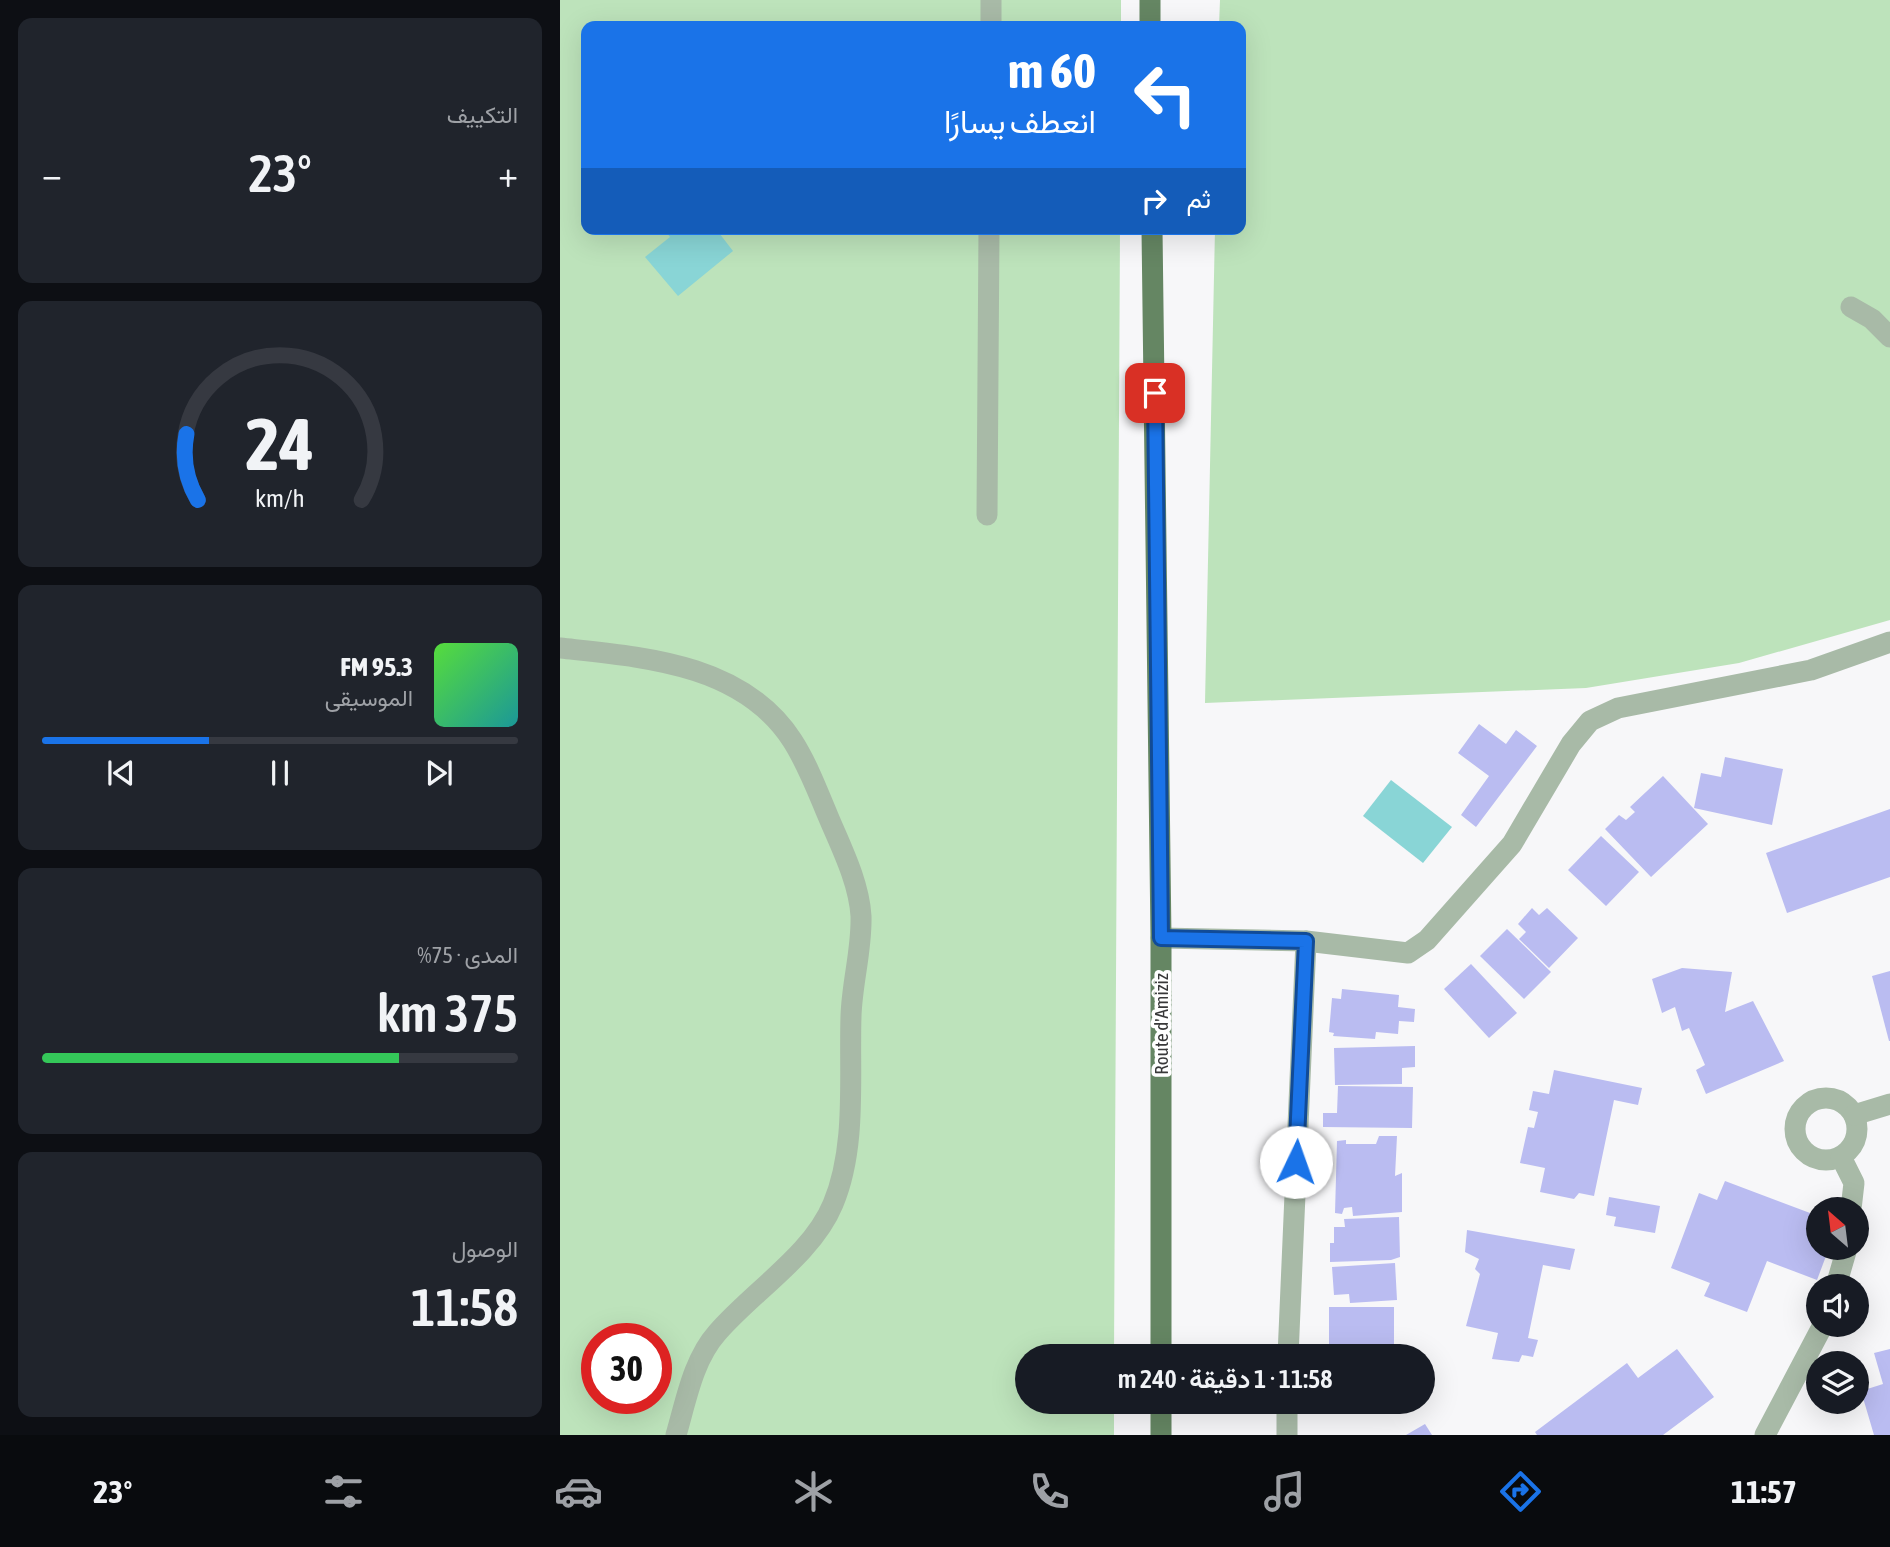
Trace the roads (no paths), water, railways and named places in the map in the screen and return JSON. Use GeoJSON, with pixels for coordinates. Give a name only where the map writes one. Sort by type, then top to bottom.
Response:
{"type":"FeatureCollection","features":[{"type":"Feature","properties":{"kind":"main road"},"geometry":{"type":"LineString","coordinates":[[1150,0],[1150,21]]}},
{"type":"Feature","properties":{"kind":"main road","name":"Route d'Amiziz"},"geometry":{"type":"LineString","coordinates":[[1153,235],[1161,938],[1161,1344]]}},
{"type":"Feature","properties":{"kind":"main road"},"geometry":{"type":"LineString","coordinates":[[1161,1414],[1161,1435]]}},
{"type":"Feature","properties":{"kind":"street"},"geometry":{"type":"LineString","coordinates":[[990,21],[991,0]]}},
{"type":"Feature","properties":{"kind":"street"},"geometry":{"type":"LineString","coordinates":[[987,515],[989,235]]}},
{"type":"Feature","properties":{"kind":"street"},"geometry":{"type":"LineString","coordinates":[[1851,307],[1872,319],[1890,337]]}},
{"type":"Feature","properties":{"kind":"street"},"geometry":{"type":"LineString","coordinates":[[1161,938],[1306,941],[1408,953],[1427,940],[1512,844],[1571,744],[1590,721],[1618,708],[1811,670],[1890,642]]}},
{"type":"Feature","properties":{"kind":"street"},"geometry":{"type":"LineString","coordinates":[[560,648],[637,656],[723,679],[768,712],[791,738],[807,766],[845,858],[861,915],[860,949],[852,1000],[848,1134],[842,1180],[817,1233],[715,1334],[694,1373],[676,1435]]}},
{"type":"Feature","properties":{"kind":"street"},"geometry":{"type":"LineString","coordinates":[[1289,1344],[1306,941]]}},
{"type":"Feature","properties":{"kind":"street"},"geometry":{"type":"LineString","coordinates":[[1828,1097],[1843,1102],[1854,1115],[1858,1130],[1853,1146],[1841,1157],[1825,1161],[1809,1156],[1798,1144],[1794,1128],[1799,1112],[1812,1101],[1828,1097]]}},
{"type":"Feature","properties":{"kind":"street"},"geometry":{"type":"LineString","coordinates":[[1854,1115],[1890,1104]]}},
{"type":"Feature","properties":{"kind":"street"},"geometry":{"type":"LineString","coordinates":[[1841,1157],[1854,1183],[1852,1197]]}},
{"type":"Feature","properties":{"kind":"street"},"geometry":{"type":"LineString","coordinates":[[1765,1435],[1816,1337]]}},
{"type":"Feature","properties":{"kind":"street"},"geometry":{"type":"LineString","coordinates":[[1287,1414],[1287,1435]]}},
{"type":"Feature","properties":{"kind":"water"},"geometry":{"type":"Polygon","coordinates":[[[668,235],[721,235],[733,251],[678,296],[645,257],[670,237],[668,235]]]}},
{"type":"Feature","properties":{"kind":"water"},"geometry":{"type":"Polygon","coordinates":[[[1391,780],[1452,827],[1423,863],[1363,816],[1391,780]]]}}]}
